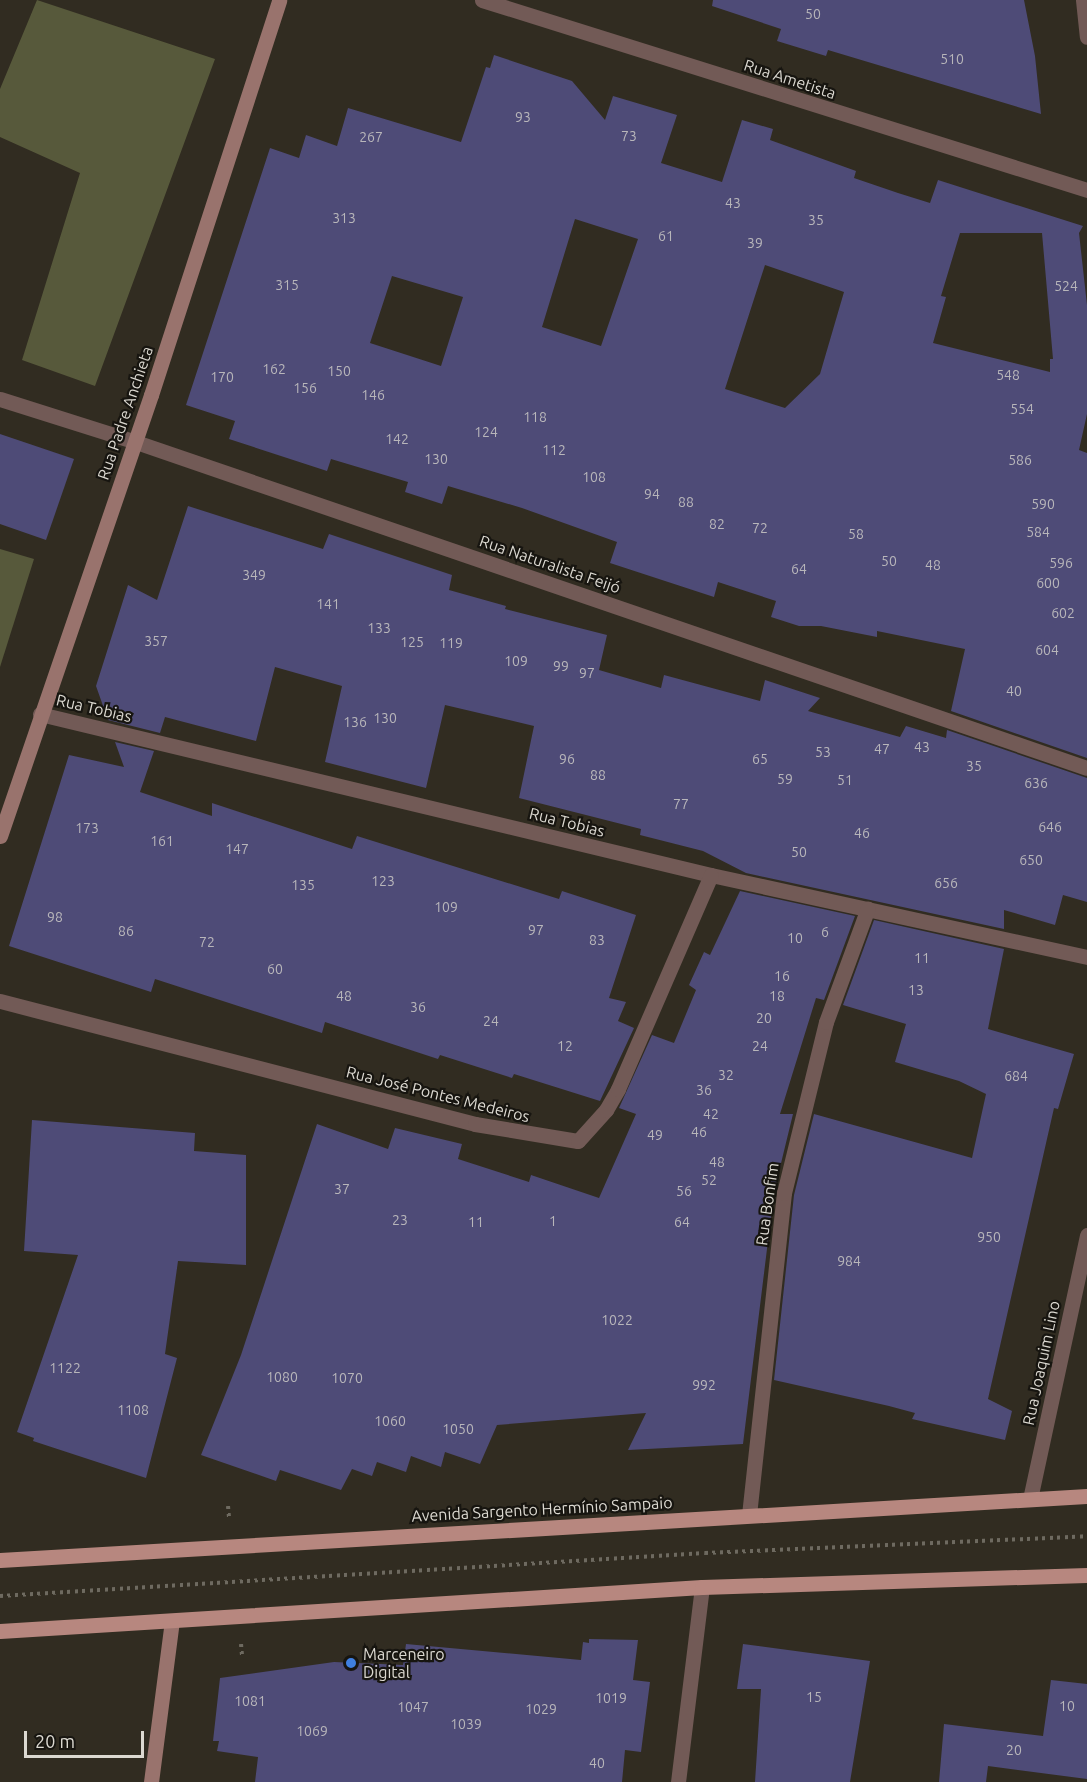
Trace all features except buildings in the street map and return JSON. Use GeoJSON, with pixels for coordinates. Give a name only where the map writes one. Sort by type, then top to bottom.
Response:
{"type":"FeatureCollection","features":[{"type":"Feature","properties":{"kind":"main road","name":"Avenida Sargento Hermínio Sampaio"},"geometry":{"type":"LineString","coordinates":[[0,1560],[1087,1496]]}},
{"type":"Feature","properties":{"kind":"main road"},"geometry":{"type":"LineString","coordinates":[[0,1630],[702,1587],[1087,1575]]}},
{"type":"Feature","properties":{"kind":"street","name":"Rua Padre Anchieta"},"geometry":{"type":"LineString","coordinates":[[0,836],[134,441],[279,0]]}},
{"type":"Feature","properties":{"kind":"street","name":"Rua Ametista"},"geometry":{"type":"LineString","coordinates":[[482,0],[1087,190]]}},
{"type":"Feature","properties":{"kind":"street"},"geometry":{"type":"LineString","coordinates":[[1083,0],[1087,37]]}},
{"type":"Feature","properties":{"kind":"street","name":"Rua Naturalista Feijó"},"geometry":{"type":"LineString","coordinates":[[0,399],[134,441],[1087,768]]}},
{"type":"Feature","properties":{"kind":"street","name":"Rua Tobias"},"geometry":{"type":"LineString","coordinates":[[40,714],[711,875],[1087,957]]}},
{"type":"Feature","properties":{"kind":"street","name":"Rua José Pontes Medeiros"},"geometry":{"type":"LineString","coordinates":[[0,1001],[475,1124],[578,1142],[606,1110],[618,1089],[711,875]]}},
{"type":"Feature","properties":{"kind":"street","name":"Rua Bonfim"},"geometry":{"type":"LineString","coordinates":[[749,1515],[784,1193],[826,1022],[868,908]]}},
{"type":"Feature","properties":{"kind":"street","name":"Rua Joaquim Lino"},"geometry":{"type":"LineString","coordinates":[[1030,1499],[1087,1235]]}},
{"type":"Feature","properties":{"kind":"street"},"geometry":{"type":"LineString","coordinates":[[678,1782],[702,1587]]}},
{"type":"Feature","properties":{"kind":"street"},"geometry":{"type":"LineString","coordinates":[[150,1782],[172,1621]]}},
{"type":"Feature","properties":{"kind":"path"},"geometry":{"type":"LineString","coordinates":[[228,1506],[242,1655]]}},
{"type":"Feature","properties":{"kind":"path"},"geometry":{"type":"LineString","coordinates":[[0,1596],[705,1553],[1087,1536]]}},
{"type":"Feature","properties":{"kind":"green space"},"geometry":{"type":"Polygon","coordinates":[[[37,0],[215,59],[95,386],[22,360],[80,173],[0,137],[0,89],[37,0]]]}},
{"type":"Feature","properties":{"kind":"green space"},"geometry":{"type":"Polygon","coordinates":[[[0,549],[34,559],[0,667],[0,549]]]}},
{"type":"Feature","properties":{"kind":"place","name":"Marceneiro Digital"},"geometry":{"type":"Point","coordinates":[351,1663]}}]}
